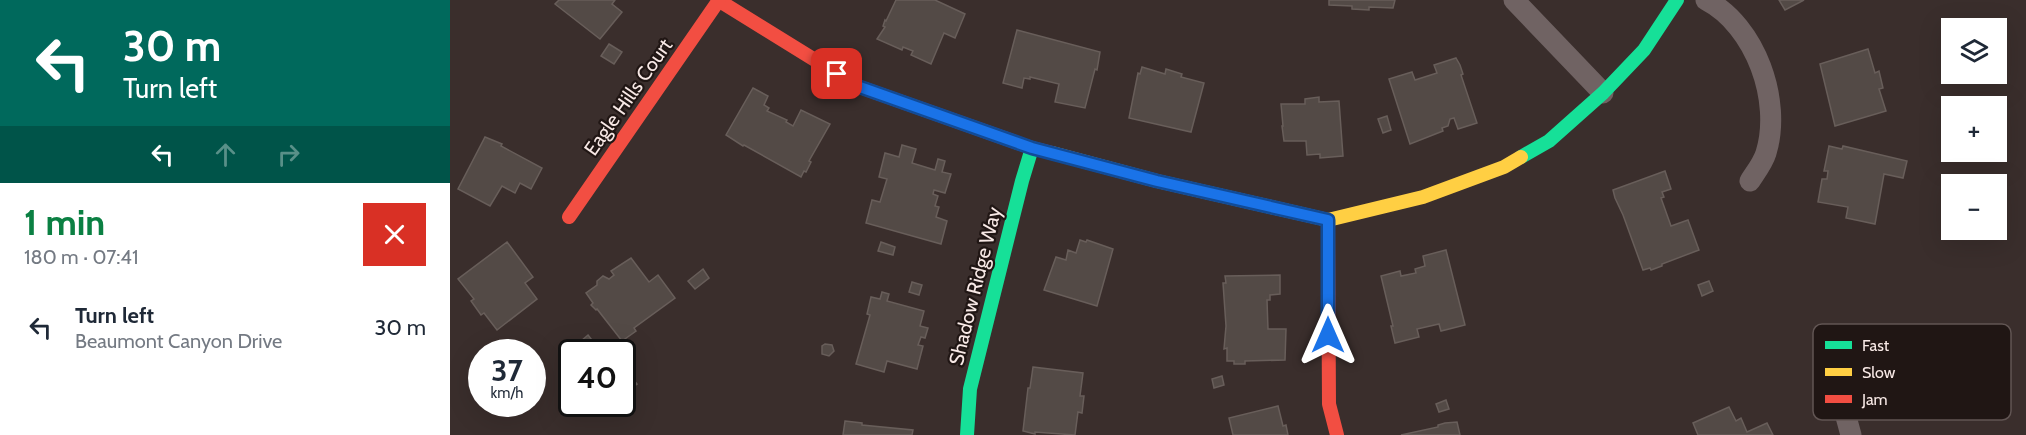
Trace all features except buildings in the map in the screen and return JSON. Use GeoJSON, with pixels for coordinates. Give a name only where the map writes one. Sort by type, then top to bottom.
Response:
{"type":"FeatureCollection","features":[{"type":"Feature","properties":{"kind":"street"},"geometry":{"type":"LineString","coordinates":[[718,0],[857,86],[1032,148],[1157,181],[1328,220],[1424,197],[1504,167],[1549,141],[1603,93],[1644,51],[1677,0]]}},
{"type":"Feature","properties":{"kind":"street","name":"Eagle Hills Court"},"geometry":{"type":"LineString","coordinates":[[568,217],[718,0]]}},
{"type":"Feature","properties":{"kind":"street"},"geometry":{"type":"LineString","coordinates":[[1514,0],[1603,93]]}},
{"type":"Feature","properties":{"kind":"street"},"geometry":{"type":"LineString","coordinates":[[1706,0],[1736,23],[1757,55],[1771,104],[1771,126],[1766,155],[1750,181]]}},
{"type":"Feature","properties":{"kind":"street","name":"Shadow Ridge Way"},"geometry":{"type":"LineString","coordinates":[[967,435],[970,389],[1032,148]]}},
{"type":"Feature","properties":{"kind":"street"},"geometry":{"type":"LineString","coordinates":[[1328,220],[1329,404],[1336,435]]}},
{"type":"Feature","properties":{"kind":"street"},"geometry":{"type":"LineString","coordinates":[[1847,420],[1851,435]]}},
{"type":"Feature","properties":{"kind":"traffic: fast"},"geometry":{"type":"LineString","coordinates":[[1521,157],[1549,141],[1603,93],[1644,50],[1677,0]]}},
{"type":"Feature","properties":{"kind":"traffic: fast"},"geometry":{"type":"LineString","coordinates":[[967,435],[970,389],[1032,148]]}},
{"type":"Feature","properties":{"kind":"traffic: slow"},"geometry":{"type":"LineString","coordinates":[[1052,153],[1157,181],[1328,220],[1423,197],[1504,167],[1521,157]]}},
{"type":"Feature","properties":{"kind":"traffic: jam"},"geometry":{"type":"LineString","coordinates":[[718,0],[857,86],[1052,153]]}},
{"type":"Feature","properties":{"kind":"traffic: jam"},"geometry":{"type":"LineString","coordinates":[[569,217],[719,0]]}},
{"type":"Feature","properties":{"kind":"traffic: jam"},"geometry":{"type":"LineString","coordinates":[[1328,220],[1329,404],[1337,435]]}},
{"type":"Feature","properties":{"kind":"route"},"geometry":{"type":"LineString","coordinates":[[837,74],[857,86],[1032,148],[1157,181],[1328,220],[1328,335]]}}]}
